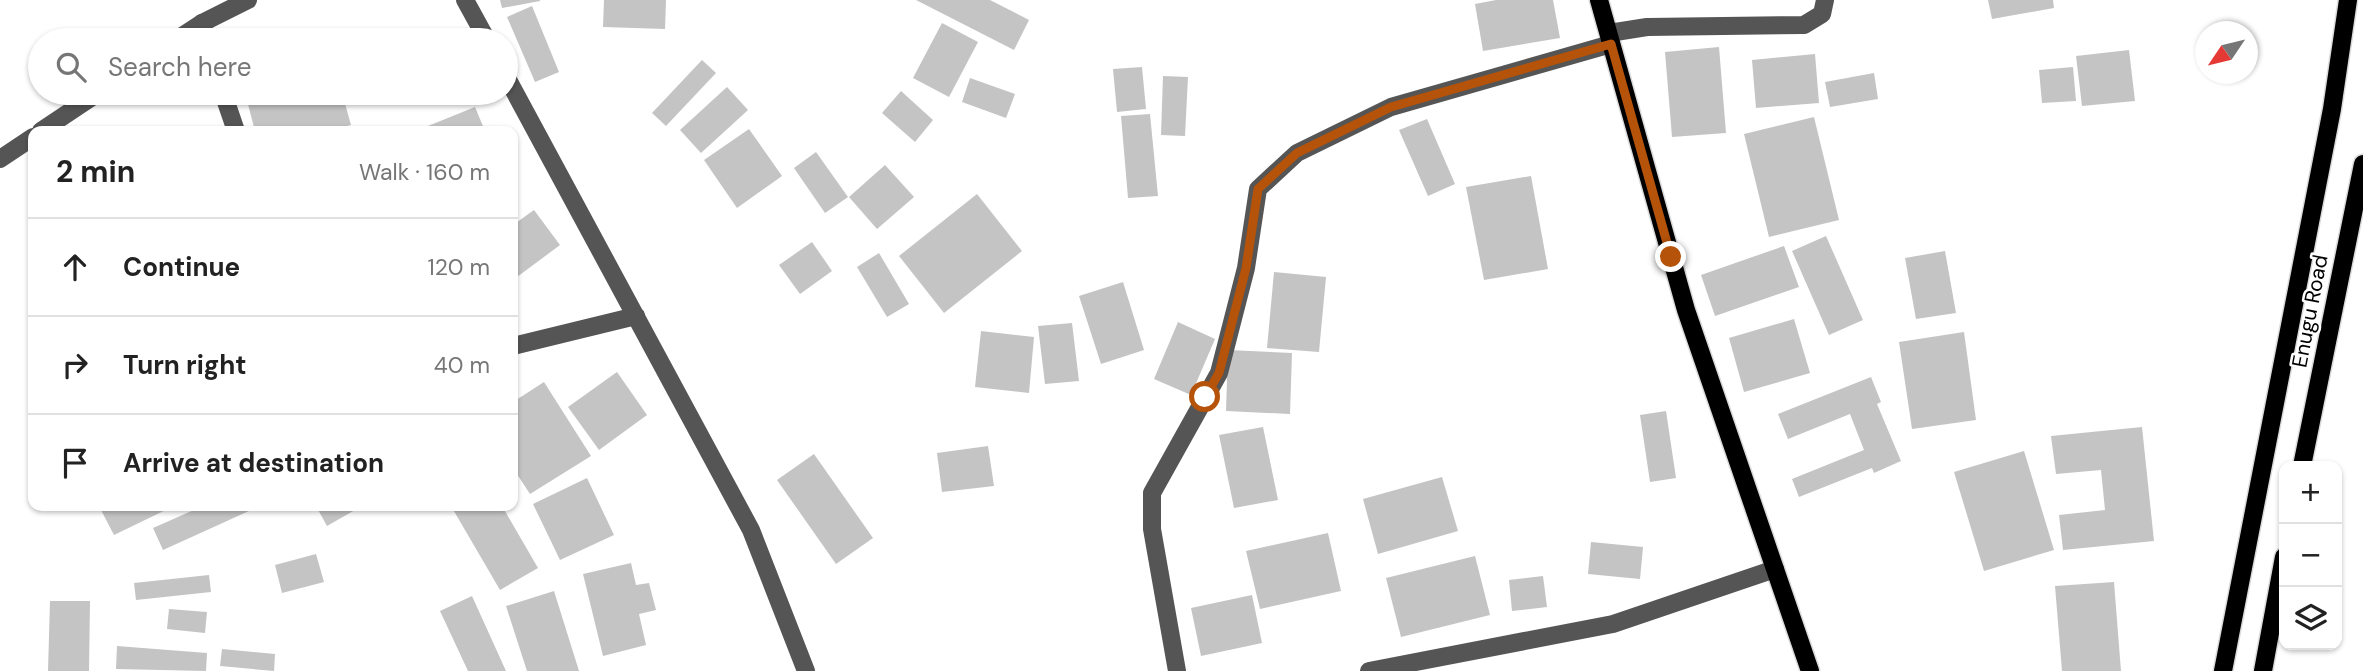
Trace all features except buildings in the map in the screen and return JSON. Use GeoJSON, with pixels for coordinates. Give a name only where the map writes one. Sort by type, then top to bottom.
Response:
{"type":"FeatureCollection","features":[{"type":"Feature","properties":{"kind":"main road"},"geometry":{"type":"LineString","coordinates":[[1600,0],[1686,310],[1810,671]]}},
{"type":"Feature","properties":{"kind":"main road"},"geometry":{"type":"LineString","coordinates":[[2223,671],[2332,109],[2348,0]]}},
{"type":"Feature","properties":{"kind":"main road","name":"Enugu Road"},"geometry":{"type":"LineString","coordinates":[[2303,461],[2363,164]]}},
{"type":"Feature","properties":{"kind":"main road"},"geometry":{"type":"LineString","coordinates":[[2263,671],[2279,584]]}},
{"type":"Feature","properties":{"kind":"street"},"geometry":{"type":"LineString","coordinates":[[210,28],[248,0]]}},
{"type":"Feature","properties":{"kind":"street"},"geometry":{"type":"LineString","coordinates":[[465,0],[480,28]]}},
{"type":"Feature","properties":{"kind":"street"},"geometry":{"type":"LineString","coordinates":[[1177,671],[1152,529],[1152,493],[1219,373],[1246,268],[1258,189],[1297,153],[1391,107],[1647,27],[1804,24],[1822,14],[1825,0]]}},
{"type":"Feature","properties":{"kind":"street"},"geometry":{"type":"LineString","coordinates":[[518,98],[751,530],[806,671]]}},
{"type":"Feature","properties":{"kind":"street"},"geometry":{"type":"LineString","coordinates":[[48,126],[80,105]]}},
{"type":"Feature","properties":{"kind":"street"},"geometry":{"type":"LineString","coordinates":[[226,105],[232,126]]}},
{"type":"Feature","properties":{"kind":"street"},"geometry":{"type":"LineString","coordinates":[[0,159],[28,139]]}},
{"type":"Feature","properties":{"kind":"street"},"geometry":{"type":"LineString","coordinates":[[518,345],[636,316]]}},
{"type":"Feature","properties":{"kind":"street"},"geometry":{"type":"LineString","coordinates":[[1369,671],[1613,624],[1775,569]]}},
{"type":"Feature","properties":{"kind":"route"},"geometry":{"type":"LineString","coordinates":[[1205,397],[1219,373],[1246,268],[1258,189],[1297,153],[1391,107],[1611,44],[1671,257]]}}]}
